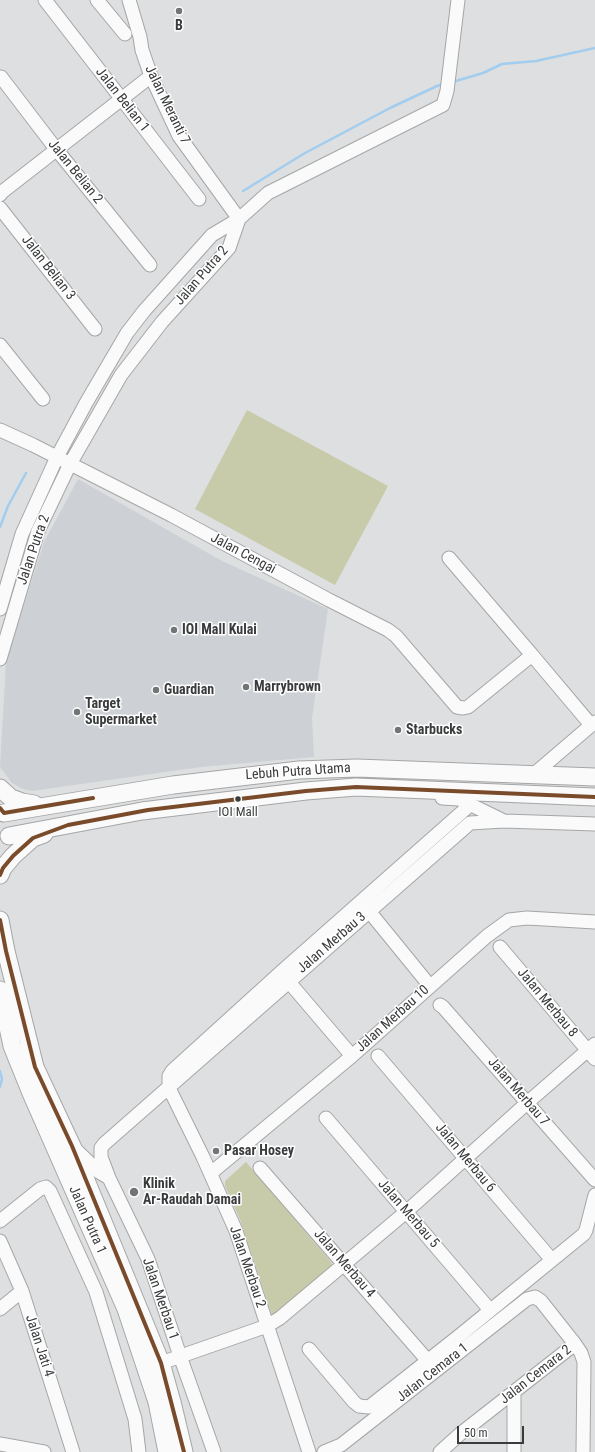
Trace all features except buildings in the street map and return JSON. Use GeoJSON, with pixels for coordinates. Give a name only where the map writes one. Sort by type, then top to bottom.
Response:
{"type":"FeatureCollection","features":[{"type":"Feature","properties":{"kind":"main road","name":"Lebuh Putra Utama"},"geometry":{"type":"LineString","coordinates":[[2,810],[45,806],[173,784],[299,770],[357,768],[595,777]]}},
{"type":"Feature","properties":{"kind":"main road","name":"Lebuh Putra Utama"},"geometry":{"type":"LineString","coordinates":[[9,836],[148,810],[306,791],[356,787],[595,797]]}},
{"type":"Feature","properties":{"kind":"main road"},"geometry":{"type":"LineString","coordinates":[[0,788],[11,798],[22,802],[45,806]]}},
{"type":"Feature","properties":{"kind":"main road"},"geometry":{"type":"LineString","coordinates":[[0,853],[8,841],[10,831],[8,820],[2,810]]}},
{"type":"Feature","properties":{"kind":"main road"},"geometry":{"type":"LineString","coordinates":[[0,875],[3,868],[13,856],[33,838],[68,825]]}},
{"type":"Feature","properties":{"kind":"main road","name":"Jalan Putra 1"},"geometry":{"type":"LineString","coordinates":[[0,920],[6,951],[35,1067],[72,1146],[161,1363],[184,1452]]}},
{"type":"Feature","properties":{"kind":"main road","name":"Jalan Putra 1"},"geometry":{"type":"LineString","coordinates":[[1,996],[12,1046],[31,1093],[126,1309],[156,1402],[167,1452]]}},
{"type":"Feature","properties":{"kind":"street","name":"Jalan Belian 1"},"geometry":{"type":"LineString","coordinates":[[45,0],[199,199]]}},
{"type":"Feature","properties":{"kind":"street"},"geometry":{"type":"LineString","coordinates":[[97,0],[125,34]]}},
{"type":"Feature","properties":{"kind":"street","name":"Jalan Meranti 7"},"geometry":{"type":"LineString","coordinates":[[129,0],[140,37],[142,50],[151,76],[179,136],[239,219]]}},
{"type":"Feature","properties":{"kind":"street"},"geometry":{"type":"LineString","coordinates":[[239,219],[268,193],[443,105],[447,91],[458,0]]}},
{"type":"Feature","properties":{"kind":"street"},"geometry":{"type":"LineString","coordinates":[[0,195],[56,149],[151,76]]}},
{"type":"Feature","properties":{"kind":"street","name":"Jalan Belian 2"},"geometry":{"type":"LineString","coordinates":[[1,77],[56,149],[150,265]]}},
{"type":"Feature","properties":{"kind":"street","name":"Jalan Belian 3"},"geometry":{"type":"LineString","coordinates":[[0,208],[95,329]]}},
{"type":"Feature","properties":{"kind":"street","name":"Jalan Putra 2"},"geometry":{"type":"LineString","coordinates":[[0,609],[22,534],[57,457],[115,353],[144,311],[212,235],[239,219]]}},
{"type":"Feature","properties":{"kind":"street","name":"Jalan Putra 2"},"geometry":{"type":"LineString","coordinates":[[0,659],[38,531],[70,464],[121,375],[162,322],[228,248],[239,219]]}},
{"type":"Feature","properties":{"kind":"street"},"geometry":{"type":"LineString","coordinates":[[0,345],[43,399]]}},
{"type":"Feature","properties":{"kind":"street","name":"Jalan Cengai"},"geometry":{"type":"LineString","coordinates":[[0,430],[38,447],[171,515],[388,630],[396,636],[457,707],[468,707],[532,655]]}},
{"type":"Feature","properties":{"kind":"street"},"geometry":{"type":"LineString","coordinates":[[449,558],[532,655],[593,723],[533,775]]}},
{"type":"Feature","properties":{"kind":"street"},"geometry":{"type":"LineString","coordinates":[[356,787],[376,795],[459,799],[504,821]]}},
{"type":"Feature","properties":{"kind":"street"},"geometry":{"type":"LineString","coordinates":[[430,986],[365,906],[470,805]]}},
{"type":"Feature","properties":{"kind":"street","name":"Jalan Merbau 3"},"geometry":{"type":"LineString","coordinates":[[102,1148],[104,1144],[169,1088],[285,977],[365,906],[470,822],[504,821],[595,824]]}},
{"type":"Feature","properties":{"kind":"street","name":"Jalan Merbau 10"},"geometry":{"type":"LineString","coordinates":[[211,1173],[352,1056],[487,936],[509,920],[527,918],[595,922]]}},
{"type":"Feature","properties":{"kind":"street","name":"Jalan Merbau 8"},"geometry":{"type":"LineString","coordinates":[[500,947],[592,1051]]}},
{"type":"Feature","properties":{"kind":"street"},"geometry":{"type":"LineString","coordinates":[[285,977],[352,1056]]}},
{"type":"Feature","properties":{"kind":"street","name":"Jalan Merbau 7"},"geometry":{"type":"LineString","coordinates":[[440,1005],[443,1006],[595,1180]]}},
{"type":"Feature","properties":{"kind":"street"},"geometry":{"type":"LineString","coordinates":[[161,1363],[268,1326],[280,1318],[406,1212],[527,1103],[592,1051]]}},
{"type":"Feature","properties":{"kind":"street","name":"Jalan Merbau 6"},"geometry":{"type":"LineString","coordinates":[[378,1056],[552,1260]]}},
{"type":"Feature","properties":{"kind":"street","name":"Jalan Merbau 2"},"geometry":{"type":"LineString","coordinates":[[169,1088],[211,1173],[236,1231],[309,1452]]}},
{"type":"Feature","properties":{"kind":"street","name":"Jalan Merbau 5"},"geometry":{"type":"LineString","coordinates":[[326,1118],[490,1310]]}},
{"type":"Feature","properties":{"kind":"street"},"geometry":{"type":"LineString","coordinates":[[72,1146],[99,1172],[109,1178]]}},
{"type":"Feature","properties":{"kind":"street","name":"Jalan Merbau 1"},"geometry":{"type":"LineString","coordinates":[[102,1148],[102,1157],[109,1178],[148,1259],[214,1452]]}},
{"type":"Feature","properties":{"kind":"street","name":"Jalan Merbau 4"},"geometry":{"type":"LineString","coordinates":[[260,1168],[428,1361]]}},
{"type":"Feature","properties":{"kind":"street"},"geometry":{"type":"LineString","coordinates":[[0,1221],[40,1189],[46,1187],[50,1191],[96,1292],[135,1419],[139,1452]]}},
{"type":"Feature","properties":{"kind":"street"},"geometry":{"type":"LineString","coordinates":[[309,1349],[354,1402],[359,1406],[369,1407],[584,1234],[595,1195]]}},
{"type":"Feature","properties":{"kind":"street","name":"Jalan Jati 4"},"geometry":{"type":"LineString","coordinates":[[0,1241],[22,1291],[73,1452]]}},
{"type":"Feature","properties":{"kind":"street"},"geometry":{"type":"LineString","coordinates":[[0,1309],[22,1291]]}},
{"type":"Feature","properties":{"kind":"street","name":"Jalan Cemara 1"},"geometry":{"type":"LineString","coordinates":[[324,1452],[342,1445],[528,1299],[535,1297],[541,1301],[575,1344]]}},
{"type":"Feature","properties":{"kind":"street"},"geometry":{"type":"LineString","coordinates":[[575,1344],[581,1353],[584,1362],[583,1452]]}},
{"type":"Feature","properties":{"kind":"street","name":"Jalan Cemara 2"},"geometry":{"type":"LineString","coordinates":[[440,1452],[460,1434],[575,1344]]}},
{"type":"Feature","properties":{"kind":"street"},"geometry":{"type":"LineString","coordinates":[[514,1392],[514,1452]]}},
{"type":"Feature","properties":{"kind":"street"},"geometry":{"type":"LineString","coordinates":[[0,1444],[44,1452]]}},
{"type":"Feature","properties":{"kind":"shaded area"},"geometry":{"type":"Polygon","coordinates":[[[78,479],[222,561],[328,609],[312,718],[314,757],[201,767],[32,791],[23,789],[12,783],[0,767],[6,662],[44,542],[78,479]]]}},
{"type":"Feature","properties":{"kind":"green space"},"geometry":{"type":"Polygon","coordinates":[[[247,410],[388,486],[335,585],[195,509],[247,410]]]}},
{"type":"Feature","properties":{"kind":"green space"},"geometry":{"type":"Polygon","coordinates":[[[246,1162],[331,1262],[332,1268],[273,1318],[241,1222],[225,1186],[225,1181],[246,1162]]]}},
{"type":"Feature","properties":{"kind":"waterway"},"geometry":{"type":"LineString","coordinates":[[456,81],[483,73],[502,64],[536,61],[595,48]]}},
{"type":"Feature","properties":{"kind":"waterway"},"geometry":{"type":"LineString","coordinates":[[243,191],[305,153],[390,108],[443,84]]}},
{"type":"Feature","properties":{"kind":"waterway"},"geometry":{"type":"LineString","coordinates":[[0,527],[8,506],[26,473]]}},
{"type":"Feature","properties":{"kind":"waterway"},"geometry":{"type":"LineString","coordinates":[[0,1071],[2,1079],[0,1087]]}},
{"type":"Feature","properties":{"kind":"transit line"},"geometry":{"type":"LineString","coordinates":[[0,875],[3,868],[13,856],[33,838],[68,825],[148,810],[306,791],[356,787],[595,797]]}},
{"type":"Feature","properties":{"kind":"transit line"},"geometry":{"type":"LineString","coordinates":[[0,808],[4,813],[93,798]]}},
{"type":"Feature","properties":{"kind":"transit line"},"geometry":{"type":"LineString","coordinates":[[0,920],[6,951],[35,1067],[72,1146],[161,1363],[184,1452]]}},
{"type":"Feature","properties":{"kind":"place","name":"B"},"geometry":{"type":"Point","coordinates":[179,11]}},
{"type":"Feature","properties":{"kind":"place","name":"IOI Mall Kulai"},"geometry":{"type":"Point","coordinates":[174,630]}},
{"type":"Feature","properties":{"kind":"place","name":"Marrybrown"},"geometry":{"type":"Point","coordinates":[246,687]}},
{"type":"Feature","properties":{"kind":"place","name":"Guardian"},"geometry":{"type":"Point","coordinates":[156,690]}},
{"type":"Feature","properties":{"kind":"place","name":"Target Supermarket"},"geometry":{"type":"Point","coordinates":[77,712]}},
{"type":"Feature","properties":{"kind":"place","name":"Starbucks"},"geometry":{"type":"Point","coordinates":[398,730]}},
{"type":"Feature","properties":{"kind":"place","name":"IOI Mall"},"geometry":{"type":"Point","coordinates":[238,799]}},
{"type":"Feature","properties":{"kind":"place","name":"Pasar Hosey"},"geometry":{"type":"Point","coordinates":[216,1151]}},
{"type":"Feature","properties":{"kind":"place","name":"Klinik Ar-Raudah Damai"},"geometry":{"type":"Point","coordinates":[134,1192]}}]}
